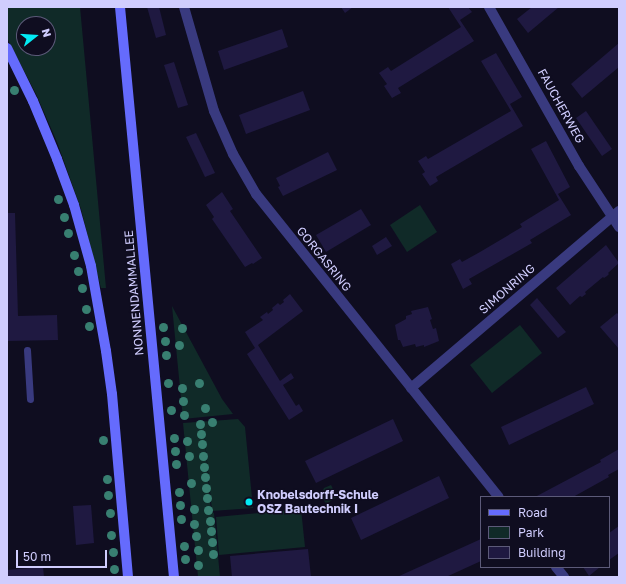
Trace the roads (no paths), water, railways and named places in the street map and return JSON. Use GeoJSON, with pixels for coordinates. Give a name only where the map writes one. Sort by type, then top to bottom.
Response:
{"type":"FeatureCollection","features":[{"type":"Feature","properties":{"kind":"main road","name":"NONNENDAMMALLEE"},"geometry":{"type":"LineString","coordinates":[[120,7],[174,577]]}},
{"type":"Feature","properties":{"kind":"main road"},"geometry":{"type":"LineString","coordinates":[[7,48],[33,100],[58,159],[74,205],[91,266],[112,394],[128,577]]}},
{"type":"Feature","properties":{"kind":"street","name":"GORGASRING"},"geometry":{"type":"LineString","coordinates":[[184,7],[214,111],[233,154],[256,194],[498,496]]}},
{"type":"Feature","properties":{"kind":"street","name":"FAUCHERWEG"},"geometry":{"type":"LineString","coordinates":[[489,7],[579,166],[615,214],[619,227]]}},
{"type":"Feature","properties":{"kind":"street","name":"SIMONRING"},"geometry":{"type":"LineString","coordinates":[[411,388],[615,214]]}},
{"type":"Feature","properties":{"kind":"street"},"geometry":{"type":"LineString","coordinates":[[557,568],[564,577]]}},
{"type":"Feature","properties":{"kind":"lane"},"geometry":{"type":"LineString","coordinates":[[27,350],[30,399]]}},
{"type":"Feature","properties":{"kind":"place","name":"Knobelsdorff-Schule OSZ Bautechnik I"},"geometry":{"type":"Point","coordinates":[249,502]}}]}
